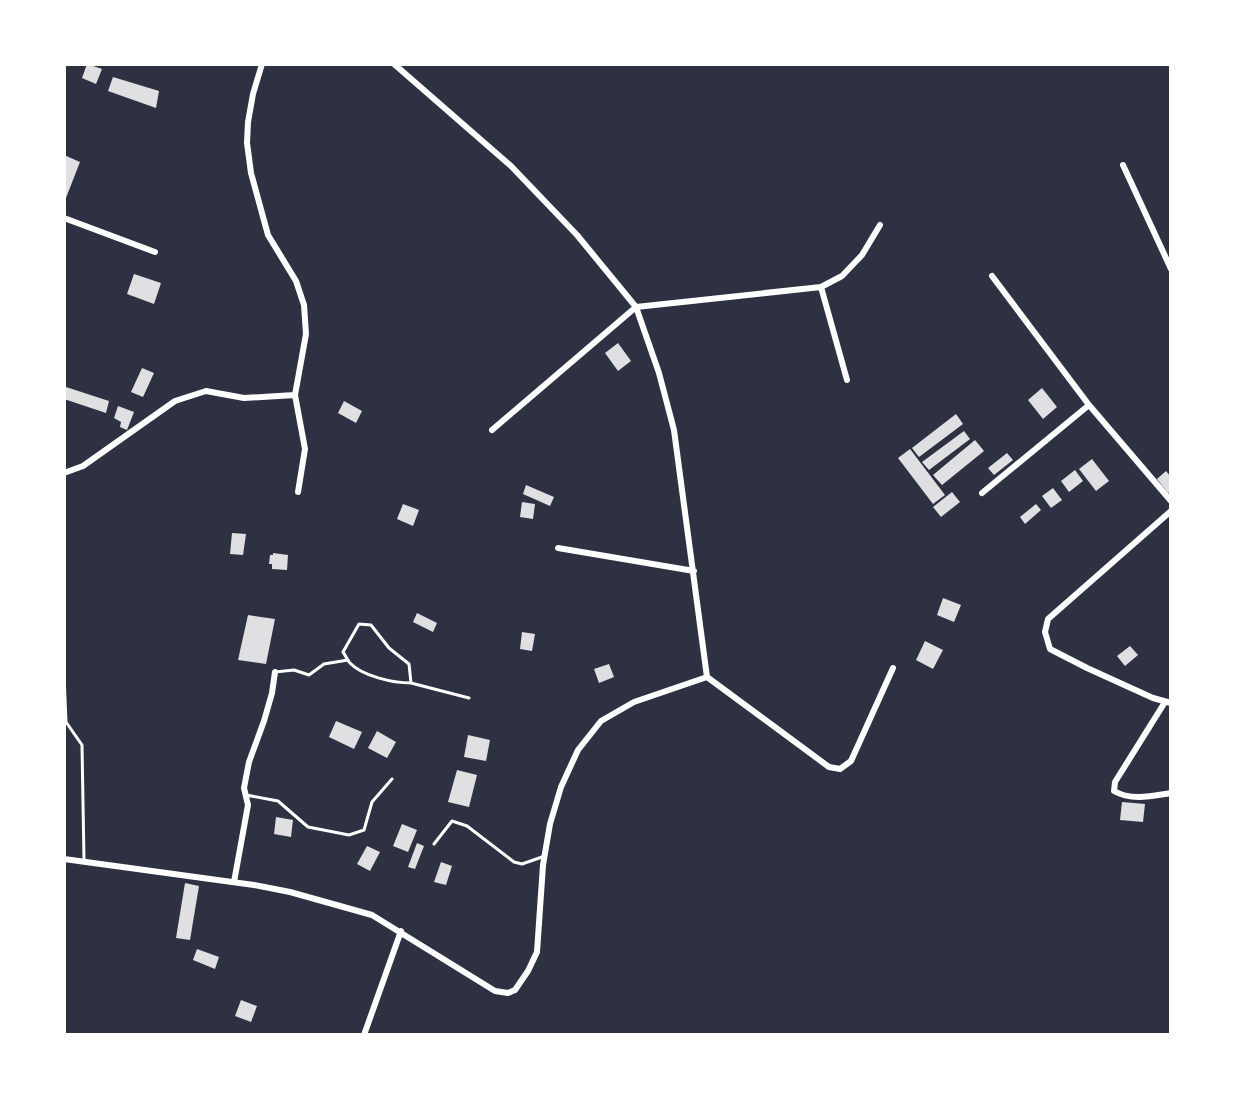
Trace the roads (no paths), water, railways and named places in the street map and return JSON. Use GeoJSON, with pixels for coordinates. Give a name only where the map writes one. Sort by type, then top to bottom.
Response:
{"type":"FeatureCollection","features":[{"type":"Feature","properties":{"kind":"street"},"geometry":{"type":"LineString","coordinates":[[262,64],[248,122],[251,173],[268,235],[296,281],[304,305],[306,334],[295,395],[305,449],[298,492]]}},
{"type":"Feature","properties":{"kind":"street"},"geometry":{"type":"LineString","coordinates":[[394,64],[511,166],[577,235],[636,307],[659,373],[674,430],[707,677],[829,767],[840,769],[851,761],[893,668]]}},
{"type":"Feature","properties":{"kind":"street"},"geometry":{"type":"LineString","coordinates":[[405,72],[411,64]]}},
{"type":"Feature","properties":{"kind":"street"},"geometry":{"type":"LineString","coordinates":[[1123,165],[1171,269]]}},
{"type":"Feature","properties":{"kind":"street"},"geometry":{"type":"LineString","coordinates":[[64,218],[155,252]]}},
{"type":"Feature","properties":{"kind":"street"},"geometry":{"type":"LineString","coordinates":[[492,430],[636,307],[821,287],[842,276],[862,255],[880,225]]}},
{"type":"Feature","properties":{"kind":"street"},"geometry":{"type":"LineString","coordinates":[[992,276],[1089,405],[1171,501]]}},
{"type":"Feature","properties":{"kind":"street"},"geometry":{"type":"LineString","coordinates":[[821,287],[847,380]]}},
{"type":"Feature","properties":{"kind":"street"},"geometry":{"type":"LineString","coordinates":[[64,473],[83,466],[175,401],[206,391],[244,398],[295,395]]}},
{"type":"Feature","properties":{"kind":"street"},"geometry":{"type":"LineString","coordinates":[[982,493],[1089,405]]}},
{"type":"Feature","properties":{"kind":"street"},"geometry":{"type":"LineString","coordinates":[[1171,511],[1048,619],[1045,632],[1050,649],[1168,702],[1115,782],[1114,791],[1123,797],[1171,793]]}},
{"type":"Feature","properties":{"kind":"street"},"geometry":{"type":"LineString","coordinates":[[558,548],[694,571]]}},
{"type":"Feature","properties":{"kind":"street"},"geometry":{"type":"LineString","coordinates":[[234,882],[248,805],[244,788],[249,762],[272,693],[275,672]]}},
{"type":"Feature","properties":{"kind":"street"},"geometry":{"type":"LineString","coordinates":[[64,859],[290,892],[372,915],[495,991],[508,993],[515,990],[537,952],[550,824],[561,787],[578,750],[601,721],[634,702],[707,677]]}},
{"type":"Feature","properties":{"kind":"street"},"geometry":{"type":"LineString","coordinates":[[364,1035],[401,931]]}},
{"type":"Feature","properties":{"kind":"lane"},"geometry":{"type":"LineString","coordinates":[[411,683],[409,664],[389,648],[371,625],[359,624],[343,652],[350,664],[378,679],[411,683],[469,698]]}},
{"type":"Feature","properties":{"kind":"lane"},"geometry":{"type":"LineString","coordinates":[[275,672],[294,670],[309,675],[324,664],[348,660]]}},
{"type":"Feature","properties":{"kind":"lane"},"geometry":{"type":"LineString","coordinates":[[64,675],[66,722],[82,745],[84,860]]}},
{"type":"Feature","properties":{"kind":"lane"},"geometry":{"type":"LineString","coordinates":[[246,795],[278,801],[308,827],[349,835],[364,830],[372,802],[392,779]]}},
{"type":"Feature","properties":{"kind":"lane"},"geometry":{"type":"LineString","coordinates":[[434,844],[452,821],[467,826],[514,862],[522,864],[545,856]]}}]}
